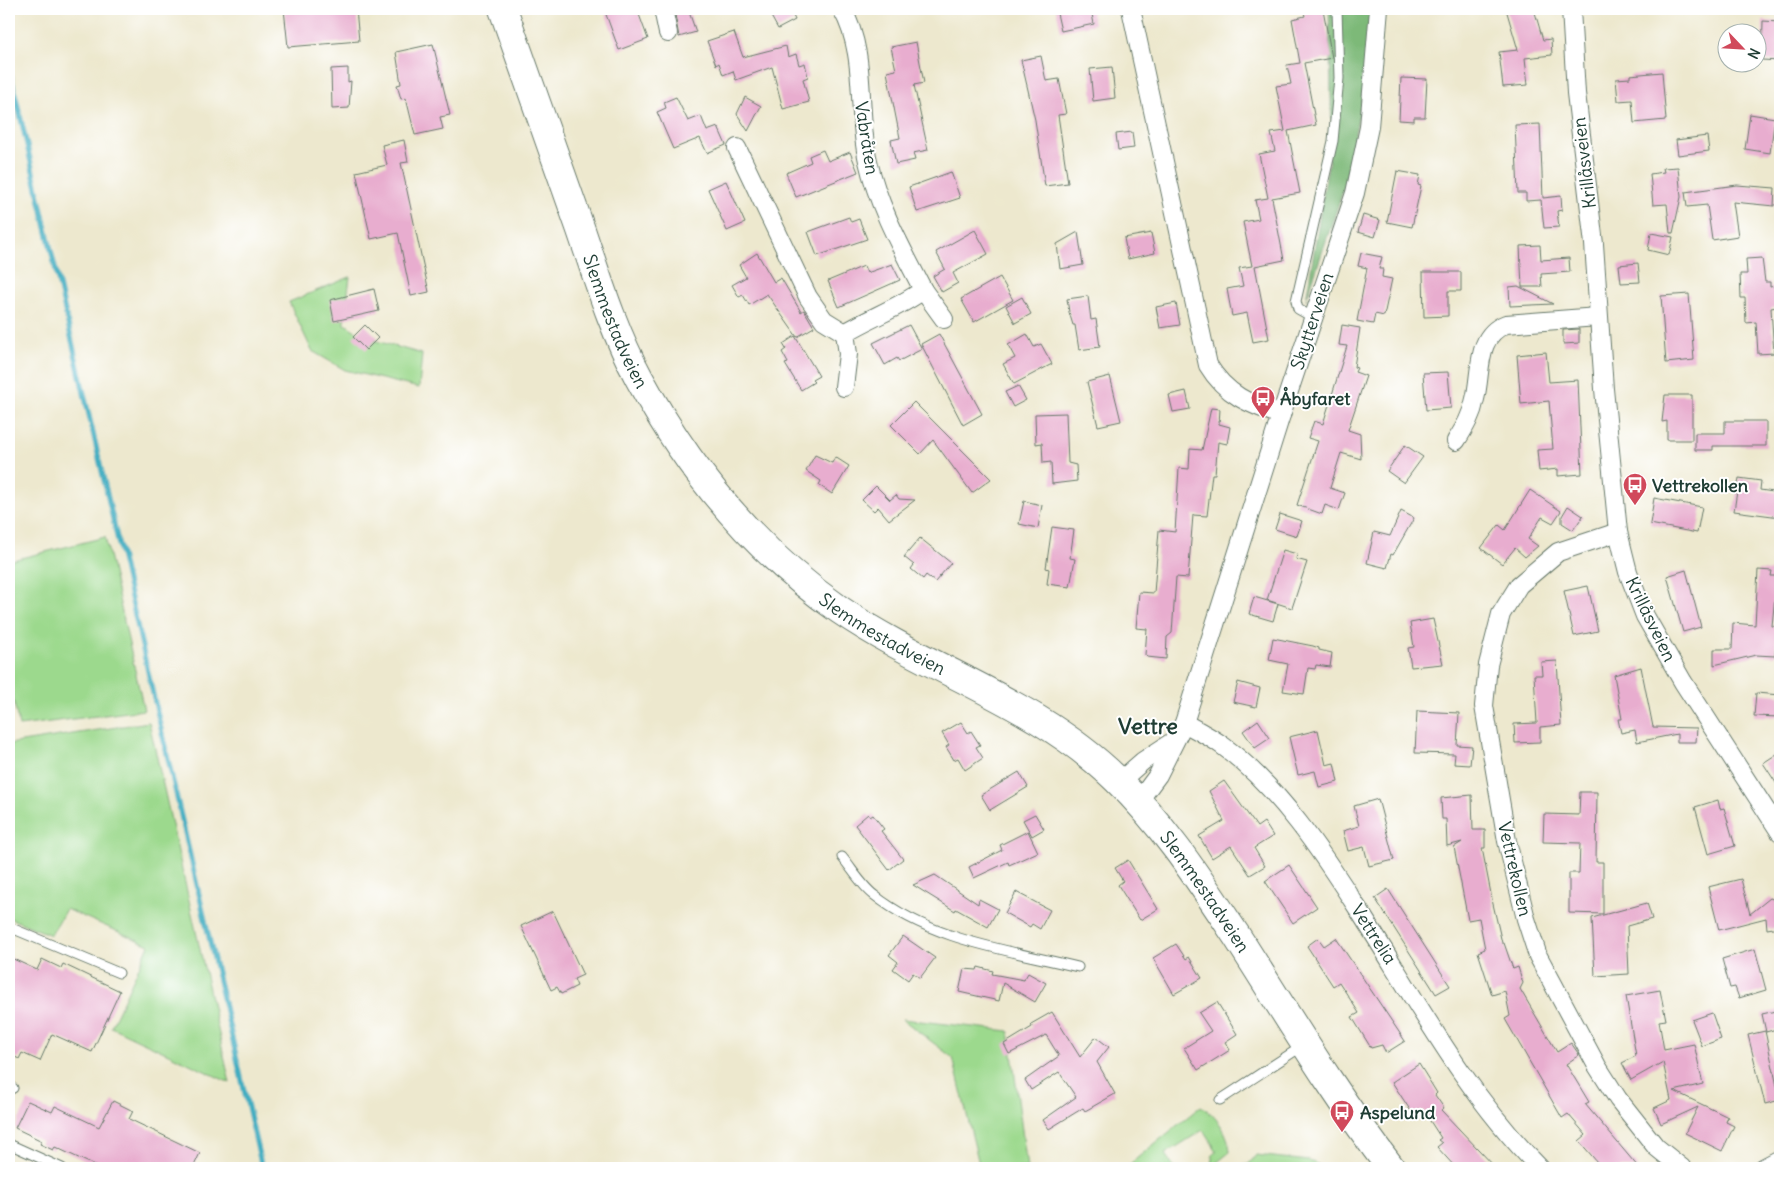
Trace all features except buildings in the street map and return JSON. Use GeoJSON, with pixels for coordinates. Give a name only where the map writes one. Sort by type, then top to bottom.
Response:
{"type":"FeatureCollection","features":[{"type":"Feature","properties":{"kind":"main road","name":"Slemmestadveien"},"geometry":{"type":"LineString","coordinates":[[503,9],[606,303],[627,353],[669,430],[700,474],[741,524],[791,572],[832,603],[900,646],[1030,713],[1057,730],[1119,782],[1138,802],[1190,866],[1357,1121],[1391,1168]]}},
{"type":"Feature","properties":{"kind":"street"},"geometry":{"type":"LineString","coordinates":[[663,9],[668,33]]}},
{"type":"Feature","properties":{"kind":"street","name":"Vabråten"},"geometry":{"type":"LineString","coordinates":[[842,9],[849,22],[859,57],[862,122],[868,161],[876,190],[923,290],[944,319]]}},
{"type":"Feature","properties":{"kind":"street"},"geometry":{"type":"LineString","coordinates":[[1131,9],[1208,365],[1219,383],[1235,395],[1255,406],[1281,415]]}},
{"type":"Feature","properties":{"kind":"street","name":"Skytterveien"},"geometry":{"type":"LineString","coordinates":[[1138,802],[1158,775],[1184,722],[1281,415],[1354,193],[1369,127],[1379,9]]}},
{"type":"Feature","properties":{"kind":"street","name":"Krillåsveien"},"geometry":{"type":"LineString","coordinates":[[1571,9],[1576,93],[1594,244],[1598,317],[1618,532],[1628,572],[1646,616],[1683,682],[1780,832]]}},
{"type":"Feature","properties":{"kind":"street"},"geometry":{"type":"LineString","coordinates":[[737,148],[808,297],[824,320],[845,333]]}},
{"type":"Feature","properties":{"kind":"street"},"geometry":{"type":"LineString","coordinates":[[845,333],[868,318],[903,304],[923,290]]}},
{"type":"Feature","properties":{"kind":"street"},"geometry":{"type":"LineString","coordinates":[[1456,441],[1470,420],[1476,397],[1480,358],[1495,328],[1506,324],[1598,317]]}},
{"type":"Feature","properties":{"kind":"street"},"geometry":{"type":"LineString","coordinates":[[844,387],[848,354],[845,333]]}},
{"type":"Feature","properties":{"kind":"street","name":"Vettrekollen"},"geometry":{"type":"LineString","coordinates":[[1618,532],[1558,552],[1519,585],[1500,614],[1490,652],[1484,706],[1486,730],[1511,862],[1538,956],[1597,1066],[1618,1098],[1656,1146],[1682,1168]]}},
{"type":"Feature","properties":{"kind":"street","name":"Vettrelia"},"geometry":{"type":"LineString","coordinates":[[1184,722],[1226,747],[1286,808],[1325,858],[1471,1088],[1513,1141],[1540,1168]]}},
{"type":"Feature","properties":{"kind":"street"},"geometry":{"type":"LineString","coordinates":[[1119,782],[1143,761],[1176,740]]}},
{"type":"Feature","properties":{"kind":"street"},"geometry":{"type":"LineString","coordinates":[[1763,1168],[1780,1160]]}},
{"type":"Feature","properties":{"kind":"lane"},"geometry":{"type":"LineString","coordinates":[[1314,318],[1298,310],[1296,301],[1333,141],[1339,78],[1337,9]]}},
{"type":"Feature","properties":{"kind":"lane"},"geometry":{"type":"LineString","coordinates":[[842,857],[872,894],[905,917],[941,933],[1078,967]]}},
{"type":"Feature","properties":{"kind":"lane"},"geometry":{"type":"LineString","coordinates":[[9,927],[119,973]]}},
{"type":"Feature","properties":{"kind":"lane"},"geometry":{"type":"LineString","coordinates":[[1220,1100],[1306,1043]]}},
{"type":"Feature","properties":{"kind":"lane"},"geometry":{"type":"LineString","coordinates":[[9,1144],[62,1168]]}},
{"type":"Feature","properties":{"kind":"green space"},"geometry":{"type":"Polygon","coordinates":[[[1329,9],[1370,9],[1367,74],[1344,188],[1306,300],[1332,141],[1329,9]]]}},
{"type":"Feature","properties":{"kind":"green space"},"geometry":{"type":"Polygon","coordinates":[[[350,277],[344,323],[366,338],[422,354],[419,388],[345,370],[312,351],[289,302],[350,277]]]}},
{"type":"Feature","properties":{"kind":"green space"},"geometry":{"type":"Polygon","coordinates":[[[105,537],[144,710],[19,726],[9,680],[9,561],[105,537]]]}},
{"type":"Feature","properties":{"kind":"green space"},"geometry":{"type":"Polygon","coordinates":[[[149,722],[230,1083],[111,1027],[149,945],[66,909],[51,935],[9,918],[9,744],[149,722]]]}},
{"type":"Feature","properties":{"kind":"green space"},"geometry":{"type":"Polygon","coordinates":[[[902,1019],[1009,1031],[1027,1168],[980,1168],[953,1058],[902,1019]]]}},
{"type":"Feature","properties":{"kind":"green space"},"geometry":{"type":"Polygon","coordinates":[[[1201,1106],[1217,1120],[1225,1132],[1230,1152],[1215,1164],[1211,1164],[1213,1154],[1217,1151],[1203,1130],[1165,1154],[1174,1168],[1125,1168],[1201,1106]]]}},
{"type":"Feature","properties":{"kind":"green space"},"geometry":{"type":"Polygon","coordinates":[[[1256,1155],[1309,1161],[1327,1168],[1233,1168],[1249,1164],[1256,1155]]]}},
{"type":"Feature","properties":{"kind":"waterway"},"geometry":{"type":"LineString","coordinates":[[9,67],[262,1168]]}},
{"type":"Feature","properties":{"kind":"place","name":"Åbyfaret"},"geometry":{"type":"Point","coordinates":[1263,419]}},
{"type":"Feature","properties":{"kind":"place","name":"Vettrekollen"},"geometry":{"type":"Point","coordinates":[1635,506]}},
{"type":"Feature","properties":{"kind":"place","name":"Aspelund"},"geometry":{"type":"Point","coordinates":[1342,1133]}},
{"type":"Feature","properties":{"kind":"district","name":"Vettre"},"geometry":{"type":"Point","coordinates":[1148,726]}}]}
